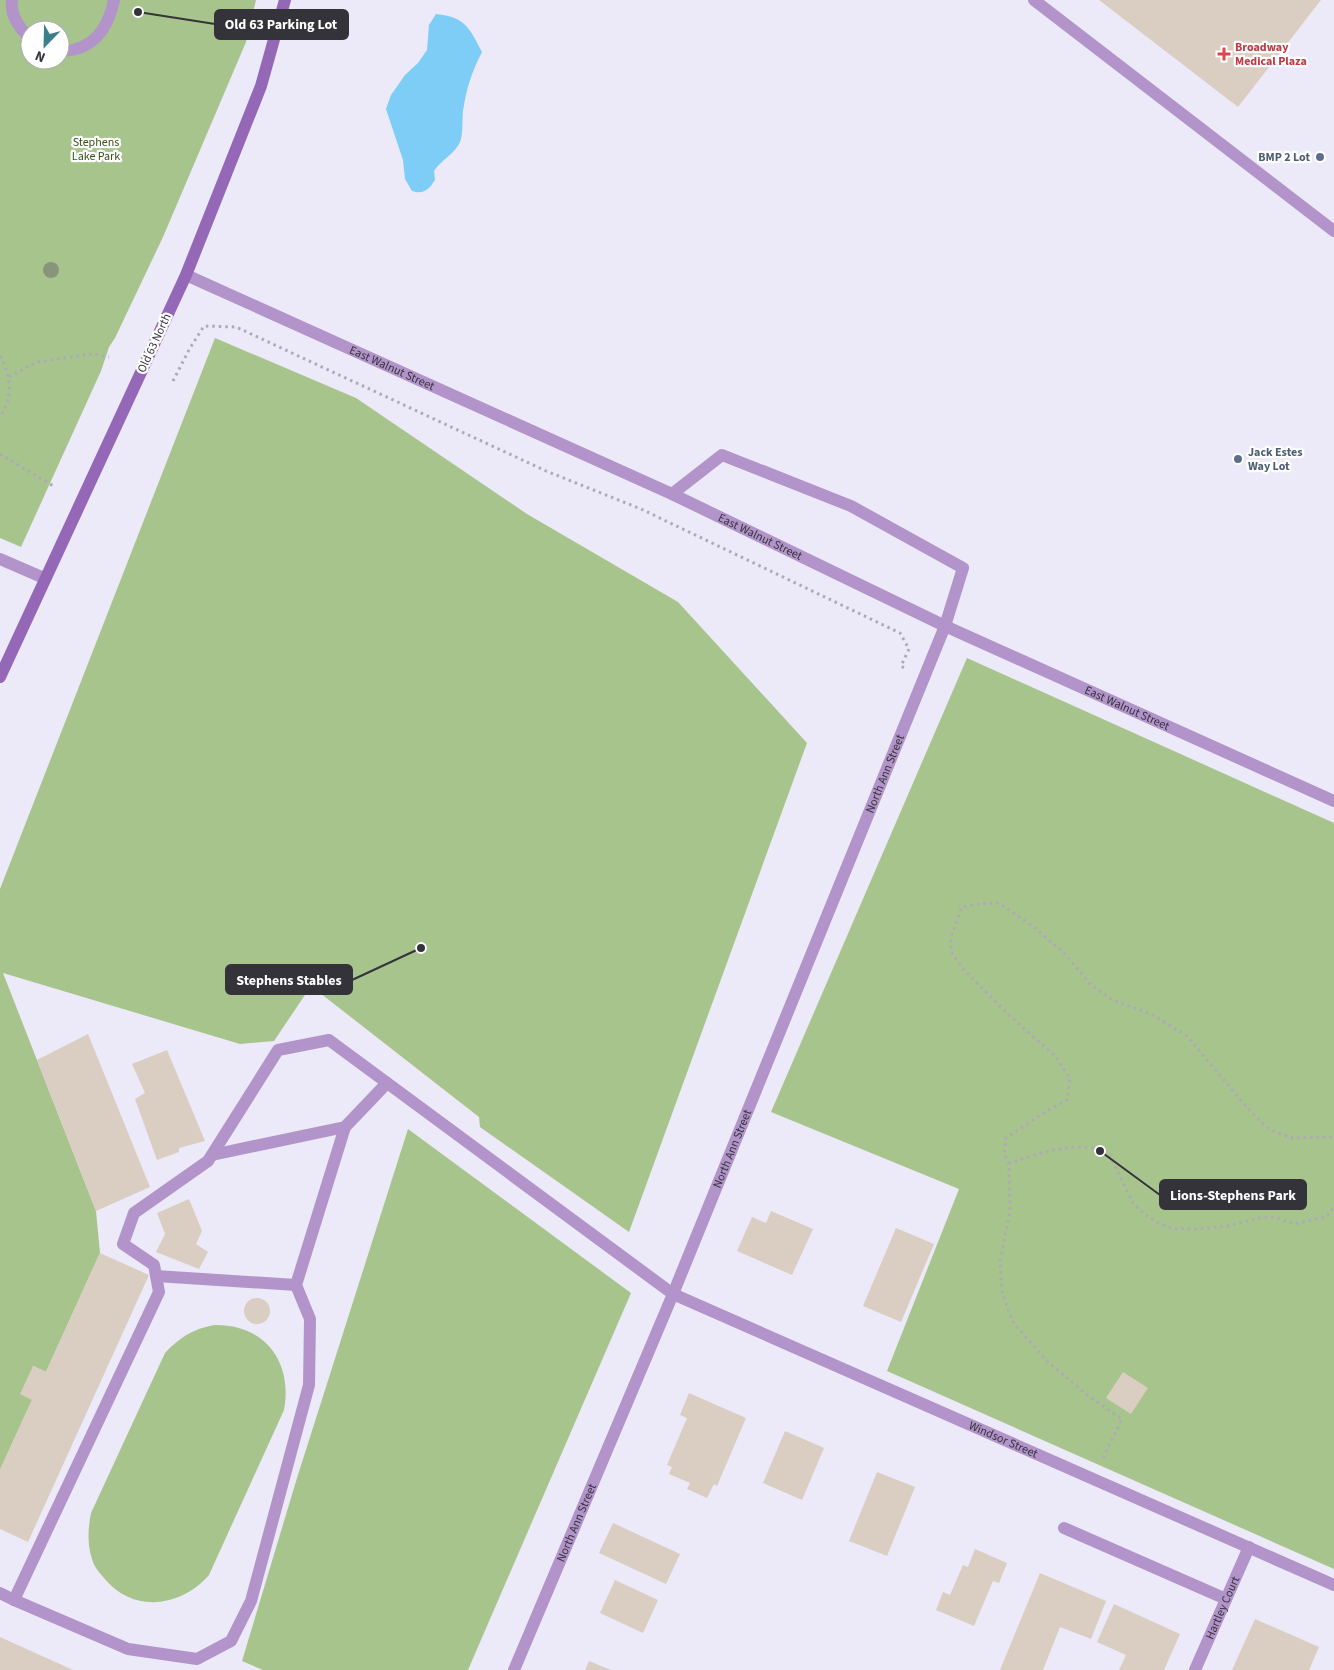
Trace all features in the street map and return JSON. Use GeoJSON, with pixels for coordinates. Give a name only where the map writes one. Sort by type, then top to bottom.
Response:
{"type":"FeatureCollection","features":[{"type":"Feature","properties":{"kind":"main road","name":"Old 63 North"},"geometry":{"type":"LineString","coordinates":[[0,677],[44,578],[186,274],[261,86],[285,0]]}},
{"type":"Feature","properties":{"kind":"street"},"geometry":{"type":"LineString","coordinates":[[12,0],[11,6],[20,28]]}},
{"type":"Feature","properties":{"kind":"street"},"geometry":{"type":"LineString","coordinates":[[70,49],[77,49],[96,38],[106,24],[114,0]]}},
{"type":"Feature","properties":{"kind":"street"},"geometry":{"type":"LineString","coordinates":[[1034,0],[1334,231]]}},
{"type":"Feature","properties":{"kind":"street","name":"East Walnut Street"},"geometry":{"type":"LineString","coordinates":[[186,274],[672,494],[945,626],[1334,801]]}},
{"type":"Feature","properties":{"kind":"street","name":"North Ann Street"},"geometry":{"type":"LineString","coordinates":[[514,1670],[673,1294],[922,678],[945,626],[963,568],[850,506],[722,455],[672,494]]}},
{"type":"Feature","properties":{"kind":"street"},"geometry":{"type":"LineString","coordinates":[[0,559],[44,578]]}},
{"type":"Feature","properties":{"kind":"street","name":"Windsor Street"},"geometry":{"type":"LineString","coordinates":[[212,1155],[278,1050],[329,1040],[673,1294],[1334,1585]]}},
{"type":"Feature","properties":{"kind":"street"},"geometry":{"type":"LineString","coordinates":[[0,1593],[128,1649],[197,1659],[231,1640],[251,1601],[310,1385],[310,1319],[296,1285],[344,1127],[387,1083]]}},
{"type":"Feature","properties":{"kind":"street"},"geometry":{"type":"LineString","coordinates":[[14,1600],[159,1292],[154,1265],[123,1244],[134,1214],[208,1161],[212,1155],[344,1127]]}},
{"type":"Feature","properties":{"kind":"street"},"geometry":{"type":"LineString","coordinates":[[156,1276],[296,1285]]}},
{"type":"Feature","properties":{"kind":"street"},"geometry":{"type":"LineString","coordinates":[[1064,1528],[1226,1599]]}},
{"type":"Feature","properties":{"kind":"street","name":"Hartley Court"},"geometry":{"type":"LineString","coordinates":[[1195,1670],[1249,1547]]}},
{"type":"Feature","properties":{"kind":"path"},"geometry":{"type":"LineString","coordinates":[[173,380],[204,326],[236,327],[546,471],[641,509],[900,633],[908,649],[901,666],[922,678]]}},
{"type":"Feature","properties":{"kind":"path"},"geometry":{"type":"LineString","coordinates":[[9,377],[37,362],[93,354],[109,357]]}},
{"type":"Feature","properties":{"kind":"path"},"geometry":{"type":"LineString","coordinates":[[0,356],[9,377],[8,402],[0,417]]}},
{"type":"Feature","properties":{"kind":"path"},"geometry":{"type":"LineString","coordinates":[[0,454],[55,487]]}},
{"type":"Feature","properties":{"kind":"path"},"geometry":{"type":"LineString","coordinates":[[1103,1458],[1122,1419],[1091,1398],[1048,1362],[1012,1321],[1002,1291],[1000,1262],[1010,1211],[1009,1164],[1004,1153],[1006,1138],[1067,1100],[1070,1079],[1056,1057],[1009,1015],[963,969],[951,952],[951,936],[962,907],[999,903],[1034,927],[1065,954],[1090,984],[1112,1000],[1150,1014],[1187,1036],[1244,1104],[1261,1122],[1273,1131],[1292,1138],[1334,1137]]}},
{"type":"Feature","properties":{"kind":"path"},"geometry":{"type":"LineString","coordinates":[[1009,1164],[1036,1154],[1068,1147],[1099,1149],[1110,1156],[1133,1203],[1148,1217],[1162,1226],[1174,1228],[1196,1229],[1227,1226],[1258,1218],[1274,1217],[1294,1224],[1326,1217],[1334,1207]]}},
{"type":"Feature","properties":{"kind":"green space","name":"Stephens Lake Park"},"geometry":{"type":"Polygon","coordinates":[[[0,0],[256,0],[246,42],[163,237],[109,347],[101,371],[21,547],[0,538],[0,0]]]}},
{"type":"Feature","properties":{"kind":"green space"},"geometry":{"type":"Polygon","coordinates":[[[215,338],[356,398],[527,514],[678,602],[807,743],[629,1232],[480,1127],[479,1117],[311,986],[274,1041],[240,1044],[3,973],[96,1211],[100,1253],[46,1372],[33,1366],[32,1400],[0,1470],[0,889],[215,338]]]}},
{"type":"Feature","properties":{"kind":"green space"},"geometry":{"type":"Polygon","coordinates":[[[967,658],[1334,823],[1334,1569],[887,1371],[959,1189],[771,1112],[967,658]]]}},
{"type":"Feature","properties":{"kind":"green space"},"geometry":{"type":"Polygon","coordinates":[[[408,1129],[631,1293],[468,1670],[263,1670],[242,1661],[297,1478],[408,1129]]]}},
{"type":"Feature","properties":{"kind":"green space"},"geometry":{"type":"Polygon","coordinates":[[[214,1325],[232,1326],[248,1331],[272,1349],[284,1376],[286,1393],[284,1410],[209,1575],[198,1586],[171,1600],[143,1601],[129,1597],[116,1590],[95,1567],[90,1553],[89,1542],[91,1513],[165,1353],[187,1334],[214,1325]]]}},
{"type":"Feature","properties":{"kind":"water"},"geometry":{"type":"Polygon","coordinates":[[[436,14],[454,18],[465,25],[482,52],[468,88],[463,111],[462,136],[459,144],[434,171],[435,180],[431,186],[423,192],[416,192],[412,191],[405,179],[403,160],[386,109],[391,95],[405,75],[418,63],[427,50],[429,25],[436,14]]]}},
{"type":"Feature","properties":{"kind":"building","name":"Broadway Medical Plaza"},"geometry":{"type":"Polygon","coordinates":[[[1099,0],[1321,0],[1238,107],[1099,0]]]}},
{"type":"Feature","properties":{"kind":"building"},"geometry":{"type":"Polygon","coordinates":[[[88,1034],[150,1187],[96,1211],[37,1060],[88,1034]]]}},
{"type":"Feature","properties":{"kind":"building"},"geometry":{"type":"Polygon","coordinates":[[[167,1050],[205,1141],[179,1148],[179,1152],[157,1160],[135,1099],[145,1093],[132,1064],[167,1050]]]}},
{"type":"Feature","properties":{"kind":"building"},"geometry":{"type":"Polygon","coordinates":[[[189,1199],[202,1231],[196,1244],[208,1252],[199,1269],[156,1252],[165,1234],[157,1213],[189,1199]]]}},
{"type":"Feature","properties":{"kind":"building"},"geometry":{"type":"Polygon","coordinates":[[[771,1211],[813,1229],[792,1275],[737,1251],[752,1217],[766,1223],[771,1211]]]}},
{"type":"Feature","properties":{"kind":"building"},"geometry":{"type":"Polygon","coordinates":[[[896,1228],[934,1244],[901,1322],[863,1306],[896,1228]]]}},
{"type":"Feature","properties":{"kind":"building"},"geometry":{"type":"Polygon","coordinates":[[[100,1253],[149,1275],[28,1542],[0,1529],[0,1470],[32,1400],[20,1394],[33,1366],[46,1372],[100,1253]]]}},
{"type":"Feature","properties":{"kind":"building"},"geometry":{"type":"Polygon","coordinates":[[[257,1298],[266,1302],[270,1311],[266,1320],[257,1324],[248,1320],[244,1311],[248,1302],[257,1298]]]}},
{"type":"Feature","properties":{"kind":"building"},"geometry":{"type":"Polygon","coordinates":[[[1123,1372],[1148,1388],[1131,1414],[1106,1398],[1123,1372]]]}},
{"type":"Feature","properties":{"kind":"building"},"geometry":{"type":"Polygon","coordinates":[[[689,1393],[746,1418],[717,1486],[714,1484],[707,1498],[687,1489],[690,1483],[669,1474],[672,1467],[667,1465],[687,1418],[680,1415],[689,1393]]]}},
{"type":"Feature","properties":{"kind":"building"},"geometry":{"type":"Polygon","coordinates":[[[785,1431],[824,1448],[802,1500],[763,1483],[785,1431]]]}},
{"type":"Feature","properties":{"kind":"building"},"geometry":{"type":"Polygon","coordinates":[[[877,1472],[915,1487],[887,1556],[849,1541],[877,1472]]]}},
{"type":"Feature","properties":{"kind":"building"},"geometry":{"type":"Polygon","coordinates":[[[613,1523],[680,1554],[666,1584],[599,1553],[613,1523]]]}},
{"type":"Feature","properties":{"kind":"building"},"geometry":{"type":"Polygon","coordinates":[[[975,1549],[1007,1563],[999,1583],[993,1581],[974,1626],[936,1610],[943,1592],[950,1595],[963,1565],[968,1567],[975,1549]]]}},
{"type":"Feature","properties":{"kind":"building"},"geometry":{"type":"Polygon","coordinates":[[[1040,1573],[1106,1601],[1091,1639],[1060,1627],[1043,1670],[1000,1670],[1040,1573]]]}},
{"type":"Feature","properties":{"kind":"building"},"geometry":{"type":"Polygon","coordinates":[[[615,1580],[658,1600],[643,1633],[600,1613],[615,1580]]]}},
{"type":"Feature","properties":{"kind":"building"},"geometry":{"type":"Polygon","coordinates":[[[1114,1604],[1180,1634],[1164,1670],[1119,1670],[1126,1655],[1097,1642],[1114,1604]]]}},
{"type":"Feature","properties":{"kind":"building"},"geometry":{"type":"Polygon","coordinates":[[[1255,1619],[1319,1647],[1309,1670],[1232,1670],[1255,1619]]]}},
{"type":"Feature","properties":{"kind":"building"},"geometry":{"type":"Polygon","coordinates":[[[0,1637],[73,1670],[0,1670],[0,1637]]]}},
{"type":"Feature","properties":{"kind":"building"},"geometry":{"type":"Polygon","coordinates":[[[589,1661],[611,1670],[585,1670],[589,1661]]]}},
{"type":"Feature","properties":{"kind":"place","name":"Old 63 Parking Lot"},"geometry":{"type":"Point","coordinates":[138,12]}},
{"type":"Feature","properties":{"kind":"place","name":"Broadway Medical Plaza"},"geometry":{"type":"Point","coordinates":[1224,54]}},
{"type":"Feature","properties":{"kind":"place","name":"BMP 2 Lot"},"geometry":{"type":"Point","coordinates":[1320,157]}},
{"type":"Feature","properties":{"kind":"place","name":"Jack Estes Way Lot"},"geometry":{"type":"Point","coordinates":[1238,459]}},
{"type":"Feature","properties":{"kind":"place","name":"Stephens Stables"},"geometry":{"type":"Point","coordinates":[421,948]}},
{"type":"Feature","properties":{"kind":"place","name":"Lions-Stephens Park"},"geometry":{"type":"Point","coordinates":[1100,1151]}}]}
